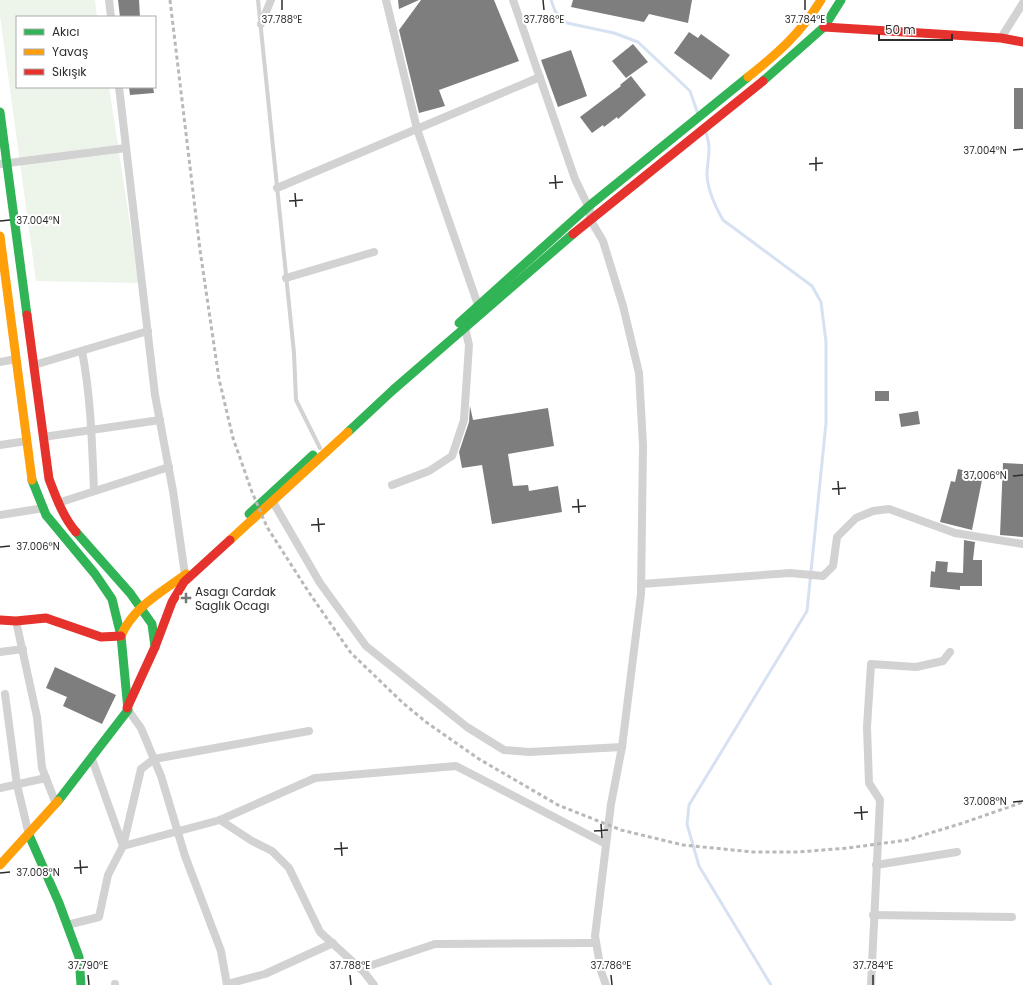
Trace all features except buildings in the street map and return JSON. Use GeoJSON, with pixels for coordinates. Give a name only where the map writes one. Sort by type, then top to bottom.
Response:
{"type":"FeatureCollection","features":[{"type":"Feature","properties":{"kind":"main road"},"geometry":{"type":"LineString","coordinates":[[121,636],[126,624],[134,613],[185,575],[320,448],[588,206],[721,97],[776,55],[807,22],[820,0]]}},
{"type":"Feature","properties":{"kind":"main road"},"geometry":{"type":"LineString","coordinates":[[0,865],[56,804],[92,759],[128,709],[155,647],[172,602],[184,582],[273,502],[392,390],[590,219],[773,73],[824,27],[841,0]]}},
{"type":"Feature","properties":{"kind":"main road"},"geometry":{"type":"LineString","coordinates":[[824,27],[1001,38],[1023,42]]}},
{"type":"Feature","properties":{"kind":"main road"},"geometry":{"type":"LineString","coordinates":[[0,112],[3,163],[34,365],[49,479],[58,502],[70,525],[141,608],[152,624],[155,647]]}},
{"type":"Feature","properties":{"kind":"main road"},"geometry":{"type":"LineString","coordinates":[[0,236],[4,294],[16,359],[32,481],[46,515],[95,574],[112,599],[121,636],[128,709]]}},
{"type":"Feature","properties":{"kind":"main road"},"geometry":{"type":"LineString","coordinates":[[0,620],[16,621],[46,618],[100,637],[121,636]]}},
{"type":"Feature","properties":{"kind":"main road"},"geometry":{"type":"LineString","coordinates":[[29,835],[68,925],[79,957],[81,985]]}},
{"type":"Feature","properties":{"kind":"street"},"geometry":{"type":"LineString","coordinates":[[109,0],[111,16]]}},
{"type":"Feature","properties":{"kind":"street"},"geometry":{"type":"LineString","coordinates":[[261,24],[271,0]]}},
{"type":"Feature","properties":{"kind":"street"},"geometry":{"type":"LineString","coordinates":[[384,0],[417,129],[478,305]]}},
{"type":"Feature","properties":{"kind":"street"},"geometry":{"type":"LineString","coordinates":[[513,0],[576,179],[588,206],[590,219],[603,241],[623,306],[639,373],[643,445],[642,584],[622,747],[598,902],[595,936],[601,971],[606,985]]}},
{"type":"Feature","properties":{"kind":"street"},"geometry":{"type":"LineString","coordinates":[[1001,38],[1023,3]]}},
{"type":"Feature","properties":{"kind":"street"},"geometry":{"type":"LineString","coordinates":[[277,188],[540,77]]}},
{"type":"Feature","properties":{"kind":"street"},"geometry":{"type":"LineString","coordinates":[[119,88],[160,420],[185,575]]}},
{"type":"Feature","properties":{"kind":"street"},"geometry":{"type":"LineString","coordinates":[[3,163],[126,148]]}},
{"type":"Feature","properties":{"kind":"street"},"geometry":{"type":"LineString","coordinates":[[286,278],[374,252]]}},
{"type":"Feature","properties":{"kind":"street"},"geometry":{"type":"LineString","coordinates":[[392,485],[429,471],[452,456],[464,420],[469,345],[465,328]]}},
{"type":"Feature","properties":{"kind":"street"},"geometry":{"type":"LineString","coordinates":[[34,365],[148,331]]}},
{"type":"Feature","properties":{"kind":"street"},"geometry":{"type":"LineString","coordinates":[[82,351],[92,429],[94,491]]}},
{"type":"Feature","properties":{"kind":"street"},"geometry":{"type":"LineString","coordinates":[[0,362],[16,359]]}},
{"type":"Feature","properties":{"kind":"street"},"geometry":{"type":"LineString","coordinates":[[43,437],[160,420]]}},
{"type":"Feature","properties":{"kind":"street"},"geometry":{"type":"LineString","coordinates":[[0,445],[27,441]]}},
{"type":"Feature","properties":{"kind":"street"},"geometry":{"type":"LineString","coordinates":[[58,502],[168,467]]}},
{"type":"Feature","properties":{"kind":"street"},"geometry":{"type":"LineString","coordinates":[[273,502],[320,583],[366,646],[467,727],[504,750],[529,752],[622,747]]}},
{"type":"Feature","properties":{"kind":"street"},"geometry":{"type":"LineString","coordinates":[[0,515],[44,508]]}},
{"type":"Feature","properties":{"kind":"street"},"geometry":{"type":"LineString","coordinates":[[642,584],[790,573],[823,576],[833,566],[837,537],[856,518],[873,511],[889,509],[955,533],[1023,544]]}},
{"type":"Feature","properties":{"kind":"street"},"geometry":{"type":"LineString","coordinates":[[16,621],[37,717],[42,768],[56,804]]}},
{"type":"Feature","properties":{"kind":"street"},"geometry":{"type":"LineString","coordinates":[[0,652],[23,649]]}},
{"type":"Feature","properties":{"kind":"street"},"geometry":{"type":"LineString","coordinates":[[871,985],[873,915],[880,800],[869,783],[867,727],[871,664],[916,667],[943,661],[950,652]]}},
{"type":"Feature","properties":{"kind":"street"},"geometry":{"type":"LineString","coordinates":[[5,694],[17,785],[29,835]]}},
{"type":"Feature","properties":{"kind":"street"},"geometry":{"type":"LineString","coordinates":[[128,709],[141,728],[162,776],[185,856],[222,952],[227,984],[265,974],[332,943]]}},
{"type":"Feature","properties":{"kind":"street"},"geometry":{"type":"LineString","coordinates":[[68,925],[99,917],[108,875],[123,846],[141,769],[154,759],[309,731]]}},
{"type":"Feature","properties":{"kind":"street"},"geometry":{"type":"LineString","coordinates":[[92,759],[123,846]]}},
{"type":"Feature","properties":{"kind":"street"},"geometry":{"type":"LineString","coordinates":[[123,846],[220,820],[315,778],[456,766],[606,844]]}},
{"type":"Feature","properties":{"kind":"street"},"geometry":{"type":"LineString","coordinates":[[0,788],[46,778]]}},
{"type":"Feature","properties":{"kind":"street"},"geometry":{"type":"LineString","coordinates":[[220,820],[246,838],[272,850],[289,868],[320,932],[360,969],[374,985]]}},
{"type":"Feature","properties":{"kind":"street"},"geometry":{"type":"LineString","coordinates":[[876,865],[957,852]]}},
{"type":"Feature","properties":{"kind":"street"},"geometry":{"type":"LineString","coordinates":[[873,915],[1012,917]]}},
{"type":"Feature","properties":{"kind":"street"},"geometry":{"type":"LineString","coordinates":[[360,969],[434,944],[596,943]]}},
{"type":"Feature","properties":{"kind":"lane"},"geometry":{"type":"LineString","coordinates":[[258,0],[294,353],[296,400],[320,448]]}},
{"type":"Feature","properties":{"kind":"shaded area"},"geometry":{"type":"Polygon","coordinates":[[[0,0],[95,0],[97,16],[16,16],[16,88],[109,88],[139,283],[36,281],[0,16],[0,0]]]}},
{"type":"Feature","properties":{"kind":"waterway"},"geometry":{"type":"LineString","coordinates":[[551,0],[555,11],[567,23],[614,33],[638,42],[690,91],[698,114]]}},
{"type":"Feature","properties":{"kind":"waterway"},"geometry":{"type":"LineString","coordinates":[[705,130],[709,147],[707,173],[708,185],[714,203],[723,220],[812,286],[821,302],[826,342],[826,423],[807,611],[689,805],[687,824],[699,866],[771,985]]}},
{"type":"Feature","properties":{"kind":"railway"},"geometry":{"type":"LineString","coordinates":[[170,0],[200,250],[219,379],[233,438],[252,492],[267,527],[308,591],[351,653],[403,703],[426,722],[479,759],[558,805],[621,830],[683,845],[753,852],[798,852],[848,848],[907,840],[963,823],[1023,802]]}},
{"type":"Feature","properties":{"kind":"traffic: fast"},"geometry":{"type":"LineString","coordinates":[[763,81],[824,27],[841,0]]}},
{"type":"Feature","properties":{"kind":"traffic: fast"},"geometry":{"type":"LineString","coordinates":[[459,323],[589,206],[748,77]]}},
{"type":"Feature","properties":{"kind":"traffic: fast"},"geometry":{"type":"LineString","coordinates":[[0,112],[27,315]]}},
{"type":"Feature","properties":{"kind":"traffic: fast"},"geometry":{"type":"LineString","coordinates":[[348,432],[393,390],[573,234]]}},
{"type":"Feature","properties":{"kind":"traffic: fast"},"geometry":{"type":"LineString","coordinates":[[249,514],[313,455]]}},
{"type":"Feature","properties":{"kind":"traffic: fast"},"geometry":{"type":"LineString","coordinates":[[32,480],[46,515],[95,574],[112,599],[121,636],[128,710],[58,801]]}},
{"type":"Feature","properties":{"kind":"traffic: fast"},"geometry":{"type":"LineString","coordinates":[[76,532],[130,593],[152,624],[155,647]]}},
{"type":"Feature","properties":{"kind":"traffic: fast"},"geometry":{"type":"LineString","coordinates":[[29,835],[59,903],[79,957],[81,985]]}},
{"type":"Feature","properties":{"kind":"traffic: slow"},"geometry":{"type":"LineString","coordinates":[[748,77],[797,33],[821,0]]}},
{"type":"Feature","properties":{"kind":"traffic: slow"},"geometry":{"type":"LineString","coordinates":[[0,236],[32,480]]}},
{"type":"Feature","properties":{"kind":"traffic: slow"},"geometry":{"type":"LineString","coordinates":[[230,540],[348,432]]}},
{"type":"Feature","properties":{"kind":"traffic: slow"},"geometry":{"type":"LineString","coordinates":[[121,636],[126,626],[141,608],[186,574]]}},
{"type":"Feature","properties":{"kind":"traffic: slow"},"geometry":{"type":"LineString","coordinates":[[0,865],[58,801]]}},
{"type":"Feature","properties":{"kind":"traffic: jam"},"geometry":{"type":"LineString","coordinates":[[824,27],[1001,38],[1023,42]]}},
{"type":"Feature","properties":{"kind":"traffic: jam"},"geometry":{"type":"LineString","coordinates":[[573,234],[763,81]]}},
{"type":"Feature","properties":{"kind":"traffic: jam"},"geometry":{"type":"LineString","coordinates":[[27,315],[49,479],[57,500],[71,526],[76,532]]}},
{"type":"Feature","properties":{"kind":"traffic: jam"},"geometry":{"type":"LineString","coordinates":[[127,708],[155,647],[172,602],[184,582],[230,540]]}},
{"type":"Feature","properties":{"kind":"traffic: jam"},"geometry":{"type":"LineString","coordinates":[[0,620],[16,621],[46,618],[101,637],[121,636]]}},
{"type":"Feature","properties":{"kind":"place","name":"Asagı Cardak Saglık Ocagı"},"geometry":{"type":"Point","coordinates":[186,598]}}]}
